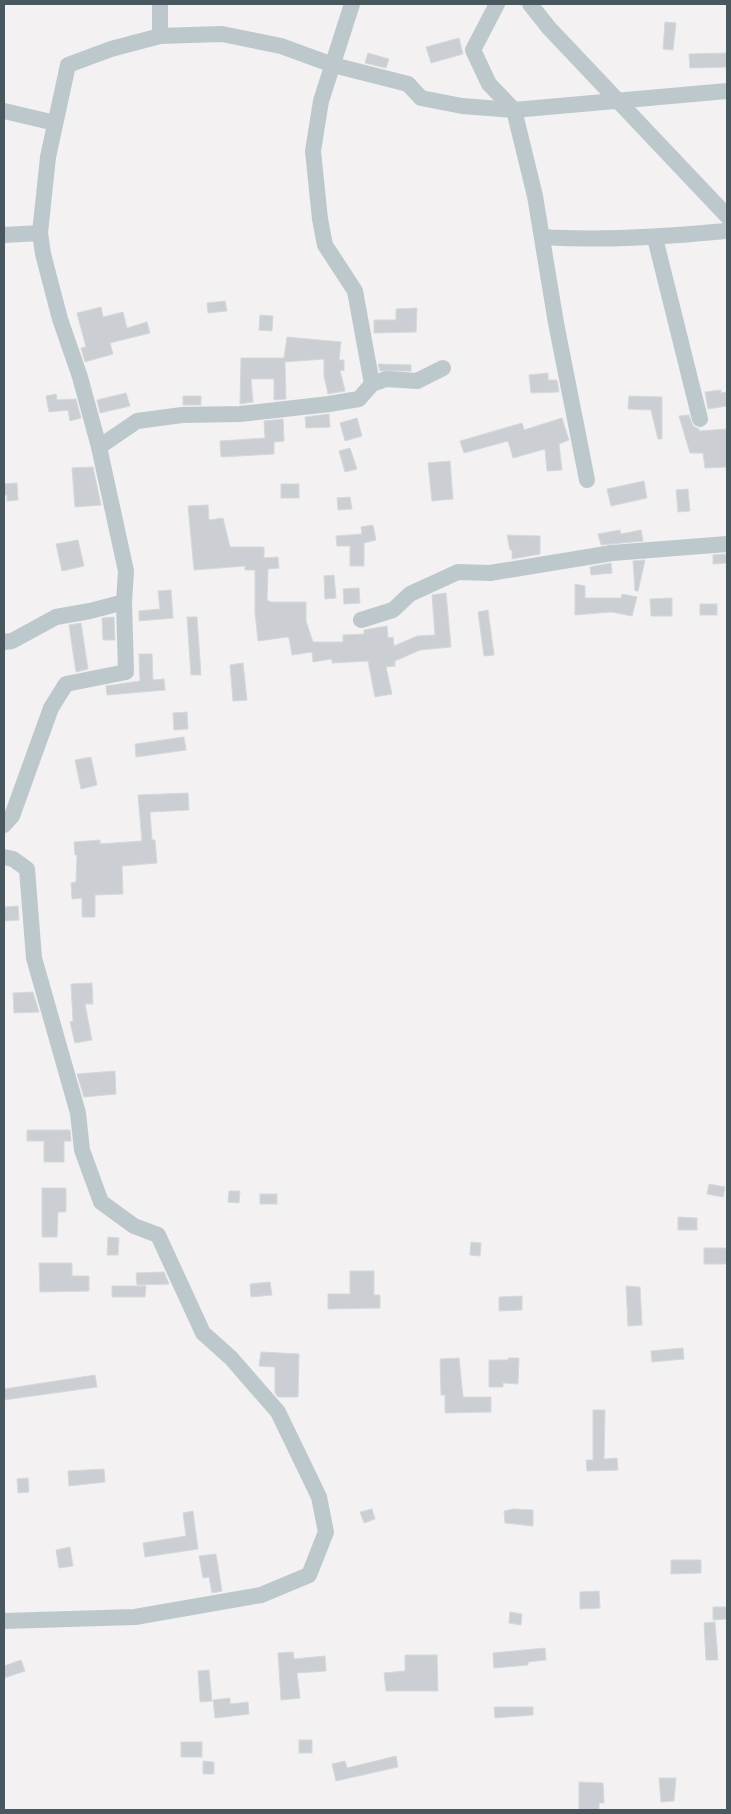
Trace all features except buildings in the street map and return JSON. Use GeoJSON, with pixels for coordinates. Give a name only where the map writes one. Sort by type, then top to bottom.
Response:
{"type":"FeatureCollection","features":[{"type":"Feature","properties":{"kind":"street"},"geometry":{"type":"LineString","coordinates":[[160,4],[160,36]]}},
{"type":"Feature","properties":{"kind":"street"},"geometry":{"type":"LineString","coordinates":[[352,4],[321,100],[313,151],[320,219],[325,245],[355,291],[372,384]]}},
{"type":"Feature","properties":{"kind":"street"},"geometry":{"type":"LineString","coordinates":[[497,4],[473,50],[489,84],[514,110],[535,196],[586,480]]}},
{"type":"Feature","properties":{"kind":"street"},"geometry":{"type":"LineString","coordinates":[[530,4],[549,28],[727,216]]}},
{"type":"Feature","properties":{"kind":"street"},"geometry":{"type":"LineString","coordinates":[[4,825],[12,816],[51,708],[66,684],[126,672],[124,602],[126,571],[99,447],[80,377],[60,319],[42,254],[40,233],[48,157],[68,66],[111,49],[160,36],[222,34],[281,46],[332,65],[408,84],[421,98],[462,106],[514,110],[727,90]]}},
{"type":"Feature","properties":{"kind":"street"},"geometry":{"type":"LineString","coordinates":[[4,110],[55,123]]}},
{"type":"Feature","properties":{"kind":"street"},"geometry":{"type":"LineString","coordinates":[[542,237],[584,240],[655,238],[725,232],[727,229]]}},
{"type":"Feature","properties":{"kind":"street"},"geometry":{"type":"LineString","coordinates":[[4,235],[40,233]]}},
{"type":"Feature","properties":{"kind":"street"},"geometry":{"type":"LineString","coordinates":[[655,238],[700,419]]}},
{"type":"Feature","properties":{"kind":"street"},"geometry":{"type":"LineString","coordinates":[[99,447],[137,421],[182,415],[240,414],[359,399],[372,384],[386,379],[417,381],[443,368]]}},
{"type":"Feature","properties":{"kind":"street"},"geometry":{"type":"LineString","coordinates":[[361,620],[393,610],[410,594],[458,572],[490,573],[612,553],[727,544]]}},
{"type":"Feature","properties":{"kind":"street"},"geometry":{"type":"LineString","coordinates":[[4,642],[19,637],[56,617],[124,602]]}},
{"type":"Feature","properties":{"kind":"street"},"geometry":{"type":"LineString","coordinates":[[4,857],[13,859],[27,869],[34,958],[78,1113],[82,1150],[101,1202],[134,1226],[158,1235],[203,1333],[231,1358],[278,1412],[318,1498],[326,1532],[309,1575],[261,1596],[135,1617],[4,1621]]}}]}
